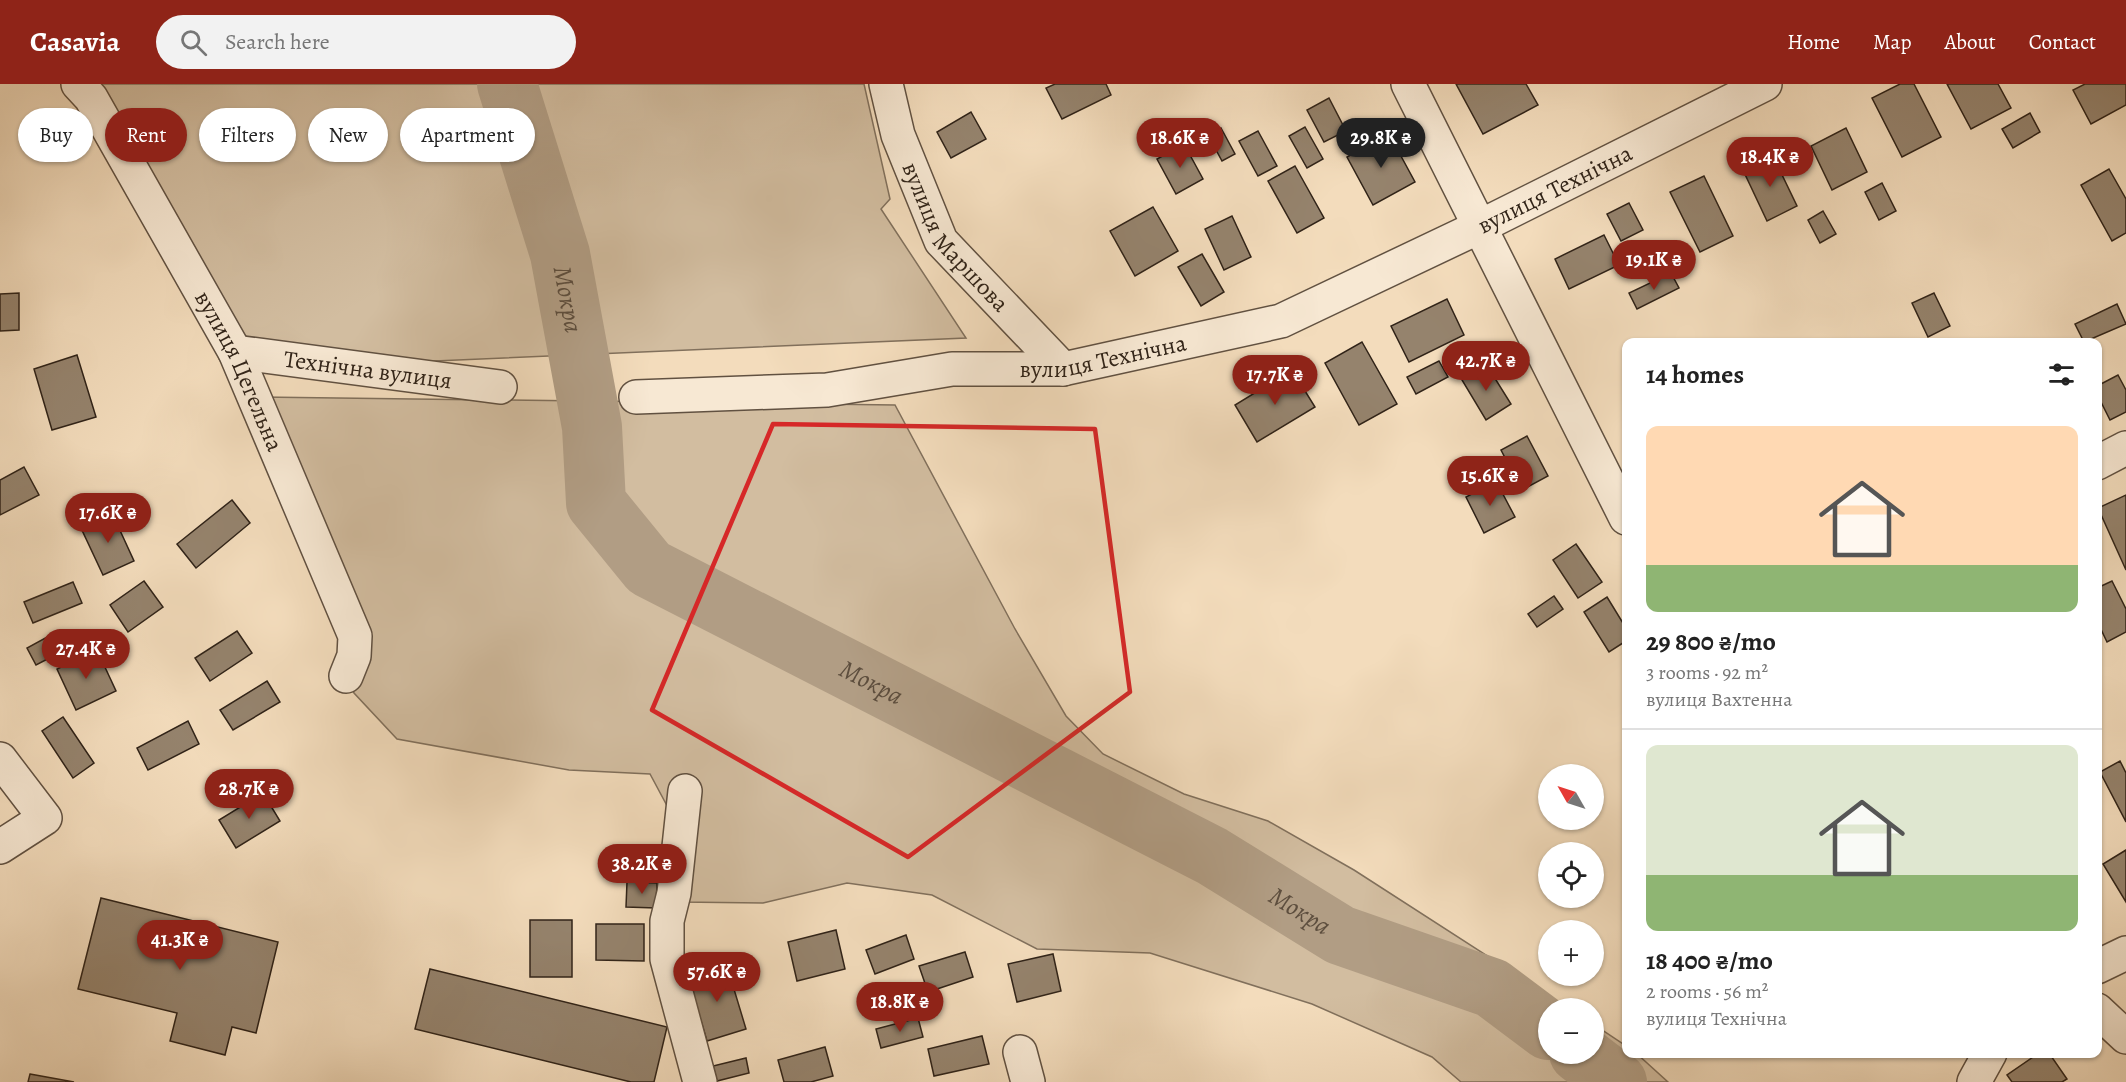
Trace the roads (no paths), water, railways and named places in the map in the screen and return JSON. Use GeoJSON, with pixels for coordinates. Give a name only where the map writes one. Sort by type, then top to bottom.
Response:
{"type":"FeatureCollection","features":[{"type":"Feature","properties":{"kind":"street","name":"вулиця Цегельна"},"geometry":{"type":"LineString","coordinates":[[78,84],[91,98],[235,352],[356,636],[354,656],[346,676]]}},
{"type":"Feature","properties":{"kind":"street","name":"вулиця Маршова"},"geometry":{"type":"LineString","coordinates":[[886,84],[898,135],[941,241],[1063,369]]}},
{"type":"Feature","properties":{"kind":"street"},"geometry":{"type":"LineString","coordinates":[[1408,84],[1622,510]]}},
{"type":"Feature","properties":{"kind":"street","name":"вулиця Технічна"},"geometry":{"type":"LineString","coordinates":[[636,397],[827,390],[952,369],[1063,369],[1281,321],[1479,227],[1765,84]]}},
{"type":"Feature","properties":{"kind":"street","name":"Технічна вулиця"},"geometry":{"type":"LineString","coordinates":[[235,352],[500,387]]}},
{"type":"Feature","properties":{"kind":"street"},"geometry":{"type":"LineString","coordinates":[[2102,460],[2126,448]]}},
{"type":"Feature","properties":{"kind":"street"},"geometry":{"type":"LineString","coordinates":[[0,759],[45,819],[0,847]]}},
{"type":"Feature","properties":{"kind":"street"},"geometry":{"type":"LineString","coordinates":[[685,791],[674,893],[667,921],[667,959],[700,1082]]}},
{"type":"Feature","properties":{"kind":"street"},"geometry":{"type":"LineString","coordinates":[[2102,965],[2126,953]]}},
{"type":"Feature","properties":{"kind":"street"},"geometry":{"type":"LineString","coordinates":[[2102,1015],[2126,1037]]}},
{"type":"Feature","properties":{"kind":"street"},"geometry":{"type":"LineString","coordinates":[[1974,1082],[1987,1058]]}},
{"type":"Feature","properties":{"kind":"waterway","name":"Мокра"},"geometry":{"type":"LineString","coordinates":[[507,84],[560,254],[592,427],[596,503],[649,568],[1212,856],[1340,935],[1492,988],[1538,1022]]}},
{"type":"Feature","properties":{"kind":"waterway","name":"Мокра"},"geometry":{"type":"LineString","coordinates":[[1593,1064],[1617,1082]]}}]}
